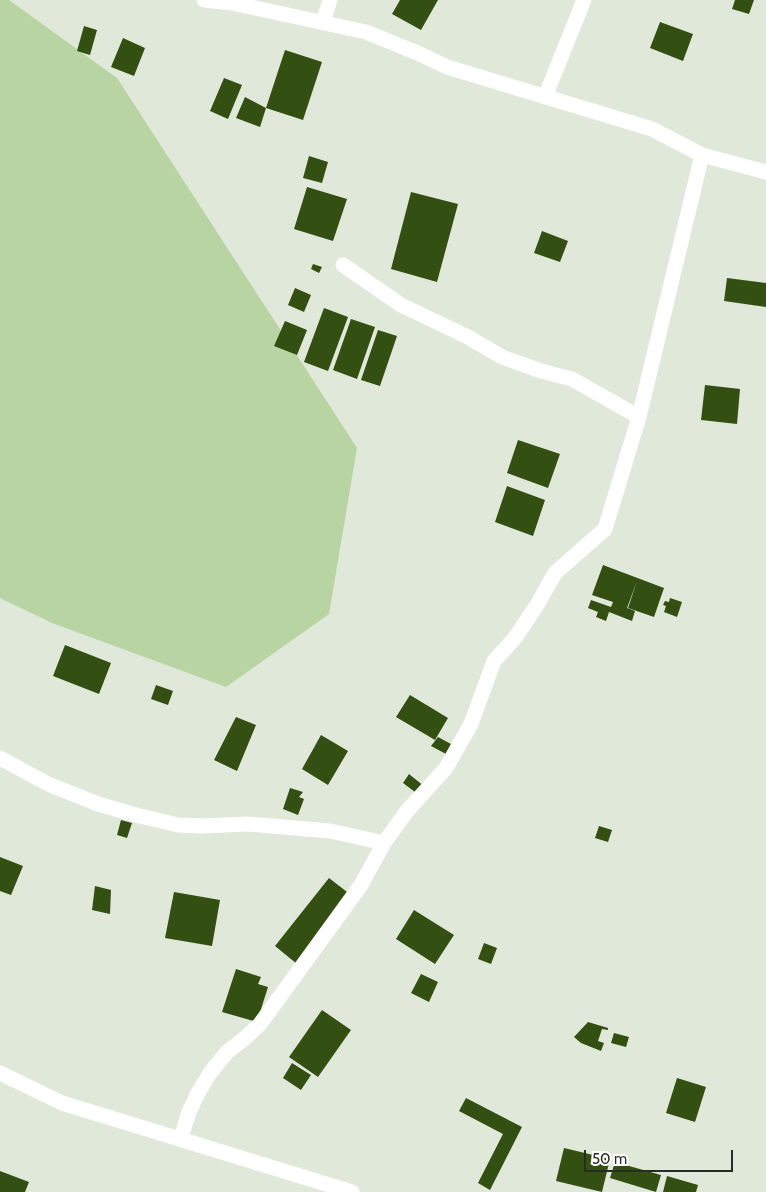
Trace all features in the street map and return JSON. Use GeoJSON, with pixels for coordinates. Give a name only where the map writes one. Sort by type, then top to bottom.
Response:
{"type":"FeatureCollection","features":[{"type":"Feature","properties":{"kind":"street"},"geometry":{"type":"LineString","coordinates":[[204,0],[232,3],[366,32],[420,54],[447,68],[652,129],[702,155],[766,172]]}},
{"type":"Feature","properties":{"kind":"street"},"geometry":{"type":"LineString","coordinates":[[324,22],[330,0]]}},
{"type":"Feature","properties":{"kind":"street"},"geometry":{"type":"LineString","coordinates":[[545,97],[584,0]]}},
{"type":"Feature","properties":{"kind":"street"},"geometry":{"type":"LineString","coordinates":[[181,1138],[189,1112],[210,1073],[227,1052],[260,1024],[361,885],[384,843],[407,811],[446,768],[454,756],[471,724],[494,661],[514,638],[537,606],[555,573],[605,529],[639,417],[702,155]]}},
{"type":"Feature","properties":{"kind":"street"},"geometry":{"type":"LineString","coordinates":[[343,265],[401,305],[468,337],[502,357],[572,380],[639,417]]}},
{"type":"Feature","properties":{"kind":"street"},"geometry":{"type":"LineString","coordinates":[[0,758],[48,784],[98,804],[178,825],[248,824],[330,831],[384,843]]}},
{"type":"Feature","properties":{"kind":"street"},"geometry":{"type":"LineString","coordinates":[[0,1073],[62,1103],[352,1192]]}},
{"type":"Feature","properties":{"kind":"green space"},"geometry":{"type":"Polygon","coordinates":[[[0,0],[9,0],[117,78],[357,448],[329,614],[226,687],[52,623],[0,598],[0,0]]]}},
{"type":"Feature","properties":{"kind":"building"},"geometry":{"type":"Polygon","coordinates":[[[400,0],[438,0],[421,30],[392,14],[400,0]]]}},
{"type":"Feature","properties":{"kind":"building"},"geometry":{"type":"Polygon","coordinates":[[[735,0],[754,0],[749,14],[732,9],[735,0]]]}},
{"type":"Feature","properties":{"kind":"building"},"geometry":{"type":"Polygon","coordinates":[[[660,22],[693,34],[683,61],[650,48],[660,22]]]}},
{"type":"Feature","properties":{"kind":"building"},"geometry":{"type":"Polygon","coordinates":[[[84,26],[97,30],[90,55],[77,51],[84,26]]]}},
{"type":"Feature","properties":{"kind":"building"},"geometry":{"type":"Polygon","coordinates":[[[123,38],[145,48],[134,76],[111,67],[123,38]]]}},
{"type":"Feature","properties":{"kind":"building"},"geometry":{"type":"Polygon","coordinates":[[[285,50],[322,62],[303,120],[266,108],[285,50]]]}},
{"type":"Feature","properties":{"kind":"building"},"geometry":{"type":"Polygon","coordinates":[[[224,78],[242,85],[228,119],[210,111],[224,78]]]}},
{"type":"Feature","properties":{"kind":"building"},"geometry":{"type":"Polygon","coordinates":[[[245,97],[266,108],[260,127],[236,118],[245,97]]]}},
{"type":"Feature","properties":{"kind":"building"},"geometry":{"type":"Polygon","coordinates":[[[309,156],[328,162],[322,183],[303,178],[309,156]]]}},
{"type":"Feature","properties":{"kind":"building"},"geometry":{"type":"Polygon","coordinates":[[[307,187],[347,199],[333,241],[294,229],[307,187]]]}},
{"type":"Feature","properties":{"kind":"building"},"geometry":{"type":"Polygon","coordinates":[[[411,192],[458,204],[437,282],[391,269],[411,192]]]}},
{"type":"Feature","properties":{"kind":"building"},"geometry":{"type":"Polygon","coordinates":[[[542,231],[568,241],[560,262],[534,253],[542,231]]]}},
{"type":"Feature","properties":{"kind":"building"},"geometry":{"type":"Polygon","coordinates":[[[313,264],[322,267],[319,273],[311,269],[313,264]]]}},
{"type":"Feature","properties":{"kind":"building"},"geometry":{"type":"Polygon","coordinates":[[[727,278],[766,283],[766,307],[724,301],[727,278]]]}},
{"type":"Feature","properties":{"kind":"building"},"geometry":{"type":"Polygon","coordinates":[[[295,288],[311,295],[304,312],[288,305],[295,288]]]}},
{"type":"Feature","properties":{"kind":"building"},"geometry":{"type":"Polygon","coordinates":[[[324,308],[348,317],[328,371],[304,362],[324,308]]]}},
{"type":"Feature","properties":{"kind":"building"},"geometry":{"type":"Polygon","coordinates":[[[351,319],[375,327],[357,379],[333,370],[351,319]]]}},
{"type":"Feature","properties":{"kind":"building"},"geometry":{"type":"Polygon","coordinates":[[[285,321],[307,330],[297,355],[274,346],[285,321]]]}},
{"type":"Feature","properties":{"kind":"building"},"geometry":{"type":"Polygon","coordinates":[[[378,330],[397,336],[380,386],[361,380],[378,330]]]}},
{"type":"Feature","properties":{"kind":"building"},"geometry":{"type":"Polygon","coordinates":[[[705,385],[740,389],[737,424],[701,420],[705,385]]]}},
{"type":"Feature","properties":{"kind":"building"},"geometry":{"type":"Polygon","coordinates":[[[518,440],[560,454],[548,488],[507,473],[518,440]]]}},
{"type":"Feature","properties":{"kind":"building"},"geometry":{"type":"Polygon","coordinates":[[[507,486],[545,500],[533,536],[495,522],[507,486]]]}},
{"type":"Feature","properties":{"kind":"building"},"geometry":{"type":"Polygon","coordinates":[[[603,565],[664,588],[654,617],[628,608],[637,581],[627,608],[635,611],[632,621],[609,612],[606,621],[596,617],[598,612],[588,608],[591,600],[611,607],[613,602],[592,595],[603,565]]]}},
{"type":"Feature","properties":{"kind":"building"},"geometry":{"type":"Polygon","coordinates":[[[670,598],[682,602],[677,617],[664,612],[666,606],[663,605],[665,601],[669,602],[670,598]]]}},
{"type":"Feature","properties":{"kind":"building"},"geometry":{"type":"Polygon","coordinates":[[[65,645],[111,663],[99,694],[53,676],[65,645]]]}},
{"type":"Feature","properties":{"kind":"building"},"geometry":{"type":"Polygon","coordinates":[[[156,685],[173,691],[168,705],[151,699],[156,685]]]}},
{"type":"Feature","properties":{"kind":"building"},"geometry":{"type":"Polygon","coordinates":[[[410,695],[448,718],[435,740],[396,717],[410,695]]]}},
{"type":"Feature","properties":{"kind":"building"},"geometry":{"type":"Polygon","coordinates":[[[236,717],[256,725],[237,771],[214,760],[236,717]]]}},
{"type":"Feature","properties":{"kind":"building"},"geometry":{"type":"Polygon","coordinates":[[[321,735],[348,751],[328,785],[302,769],[321,735]]]}},
{"type":"Feature","properties":{"kind":"building"},"geometry":{"type":"Polygon","coordinates":[[[438,737],[451,744],[446,754],[431,746],[438,737]]]}},
{"type":"Feature","properties":{"kind":"building"},"geometry":{"type":"Polygon","coordinates":[[[409,774],[425,787],[419,795],[403,783],[409,774]]]}},
{"type":"Feature","properties":{"kind":"building"},"geometry":{"type":"Polygon","coordinates":[[[290,788],[303,792],[299,797],[304,799],[298,815],[283,809],[290,788]]]}},
{"type":"Feature","properties":{"kind":"building"},"geometry":{"type":"Polygon","coordinates":[[[121,820],[132,823],[127,838],[117,835],[121,820]]]}},
{"type":"Feature","properties":{"kind":"building"},"geometry":{"type":"Polygon","coordinates":[[[599,826],[612,830],[608,842],[595,838],[599,826]]]}},
{"type":"Feature","properties":{"kind":"building"},"geometry":{"type":"Polygon","coordinates":[[[0,857],[23,866],[11,895],[0,891],[0,857]]]}},
{"type":"Feature","properties":{"kind":"building"},"geometry":{"type":"Polygon","coordinates":[[[329,878],[351,895],[297,964],[275,946],[329,878]]]}},
{"type":"Feature","properties":{"kind":"building"},"geometry":{"type":"Polygon","coordinates":[[[95,886],[111,890],[110,914],[92,910],[95,886]]]}},
{"type":"Feature","properties":{"kind":"building"},"geometry":{"type":"Polygon","coordinates":[[[174,892],[220,900],[212,946],[165,938],[174,892]]]}},
{"type":"Feature","properties":{"kind":"building"},"geometry":{"type":"Polygon","coordinates":[[[414,910],[454,935],[435,964],[396,939],[414,910]]]}},
{"type":"Feature","properties":{"kind":"building"},"geometry":{"type":"Polygon","coordinates":[[[484,943],[497,948],[491,964],[478,959],[484,943]]]}},
{"type":"Feature","properties":{"kind":"building"},"geometry":{"type":"Polygon","coordinates":[[[236,969],[261,977],[258,984],[268,987],[257,1022],[222,1012],[236,969]]]}},
{"type":"Feature","properties":{"kind":"building"},"geometry":{"type":"Polygon","coordinates":[[[421,974],[438,982],[429,1002],[411,993],[421,974]]]}},
{"type":"Feature","properties":{"kind":"building"},"geometry":{"type":"Polygon","coordinates":[[[322,1010],[351,1030],[318,1077],[289,1057],[322,1010]]]}},
{"type":"Feature","properties":{"kind":"building"},"geometry":{"type":"Polygon","coordinates":[[[588,1022],[608,1028],[608,1030],[602,1029],[598,1041],[604,1043],[601,1051],[581,1043],[574,1037],[588,1022]]]}},
{"type":"Feature","properties":{"kind":"building"},"geometry":{"type":"Polygon","coordinates":[[[614,1033],[629,1037],[626,1047],[611,1043],[614,1033]]]}},
{"type":"Feature","properties":{"kind":"building"},"geometry":{"type":"Polygon","coordinates":[[[292,1063],[311,1075],[301,1090],[283,1078],[292,1063]]]}},
{"type":"Feature","properties":{"kind":"building"},"geometry":{"type":"Polygon","coordinates":[[[677,1078],[706,1087],[695,1122],[666,1113],[677,1078]]]}},
{"type":"Feature","properties":{"kind":"building"},"geometry":{"type":"Polygon","coordinates":[[[466,1098],[522,1127],[490,1190],[478,1183],[503,1134],[459,1111],[466,1098]]]}},
{"type":"Feature","properties":{"kind":"building"},"geometry":{"type":"Polygon","coordinates":[[[564,1148],[610,1159],[602,1192],[556,1181],[564,1148]]]}},
{"type":"Feature","properties":{"kind":"building"},"geometry":{"type":"Polygon","coordinates":[[[615,1162],[661,1175],[656,1192],[610,1178],[615,1162]]]}},
{"type":"Feature","properties":{"kind":"building"},"geometry":{"type":"Polygon","coordinates":[[[0,1171],[29,1182],[25,1192],[0,1192],[0,1171]]]}},
{"type":"Feature","properties":{"kind":"building"},"geometry":{"type":"Polygon","coordinates":[[[667,1176],[698,1185],[696,1192],[663,1192],[667,1176]]]}}]}
